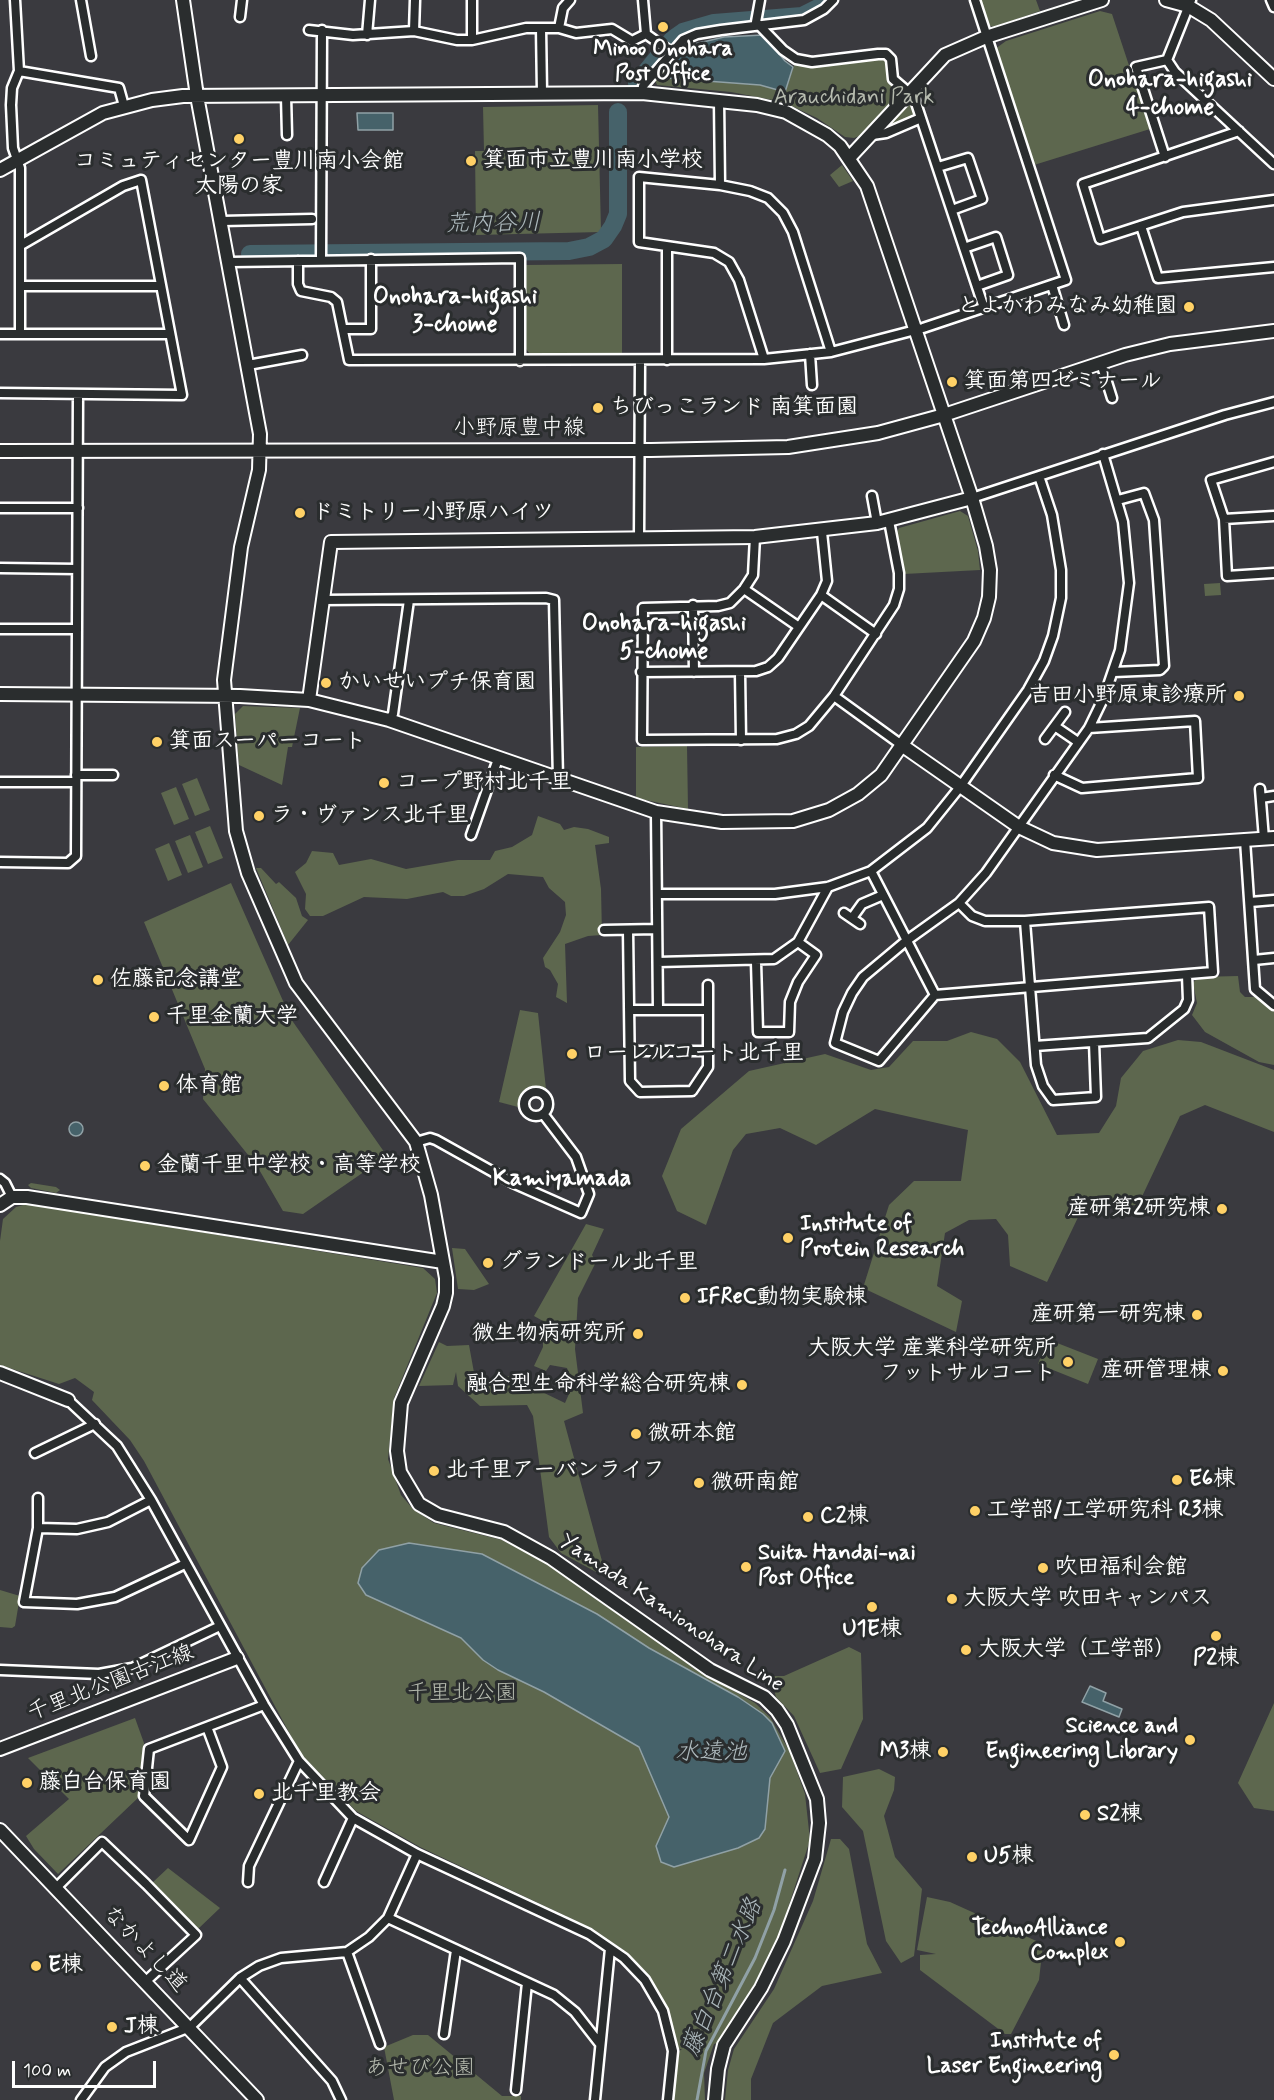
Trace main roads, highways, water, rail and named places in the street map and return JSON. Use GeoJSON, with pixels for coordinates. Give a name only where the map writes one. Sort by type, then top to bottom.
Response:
{"type":"FeatureCollection","features":[{"type":"Feature","properties":{"kind":"water"},"geometry":{"type":"Polygon","coordinates":[[[763,35],[793,67],[785,92],[760,85],[666,78],[665,69],[686,46],[724,37],[763,35]]]}},
{"type":"Feature","properties":{"kind":"water"},"geometry":{"type":"Polygon","coordinates":[[[357,113],[393,113],[393,130],[358,130],[357,113]]]}},
{"type":"Feature","properties":{"kind":"water"},"geometry":{"type":"Polygon","coordinates":[[[76,1122],[81,1124],[83,1129],[81,1134],[76,1136],[71,1134],[69,1129],[71,1124],[76,1122]]]}},
{"type":"Feature","properties":{"kind":"water","name":"水遠池"},"geometry":{"type":"Polygon","coordinates":[[[409,1543],[482,1554],[597,1614],[649,1648],[738,1697],[763,1714],[772,1723],[785,1751],[770,1778],[765,1829],[759,1838],[738,1848],[674,1867],[661,1862],[656,1846],[669,1817],[639,1747],[544,1692],[498,1670],[483,1660],[461,1638],[366,1595],[358,1583],[362,1568],[379,1550],[409,1543]]]}},
{"type":"Feature","properties":{"kind":"water"},"geometry":{"type":"Polygon","coordinates":[[[1090,1686],[1106,1693],[1103,1701],[1122,1709],[1119,1717],[1082,1702],[1090,1686]]]}},
{"type":"Feature","properties":{"kind":"waterway","name":"荒内谷川"},"geometry":{"type":"LineString","coordinates":[[637,83],[673,39],[683,32],[714,23],[802,16],[820,7],[826,0]]}},
{"type":"Feature","properties":{"kind":"waterway","name":"荒内谷川"},"geometry":{"type":"LineString","coordinates":[[250,254],[569,251],[589,247],[604,239],[618,214],[618,112]]}},
{"type":"Feature","properties":{"kind":"waterway","name":"藤白台第二水路"},"geometry":{"type":"LineString","coordinates":[[697,2100],[706,2051],[755,1958],[774,1910],[785,1870]]}},
{"type":"Feature","properties":{"kind":"place","name":"Minoo Onohara Post Office"},"geometry":{"type":"Point","coordinates":[663,27]}},
{"type":"Feature","properties":{"kind":"place","name":"コミュティセンター豊川南小会館 太陽の家"},"geometry":{"type":"Point","coordinates":[239,139]}},
{"type":"Feature","properties":{"kind":"place","name":"箕面市立豊川南小学校"},"geometry":{"type":"Point","coordinates":[471,161]}},
{"type":"Feature","properties":{"kind":"place","name":"とよかわみなみ幼稚園"},"geometry":{"type":"Point","coordinates":[1189,307]}},
{"type":"Feature","properties":{"kind":"place","name":"箕面第四ゼミナール"},"geometry":{"type":"Point","coordinates":[952,382]}},
{"type":"Feature","properties":{"kind":"place","name":"ちびっこランド 南箕面園"},"geometry":{"type":"Point","coordinates":[598,408]}},
{"type":"Feature","properties":{"kind":"place","name":"ドミトリー小野原ハイツ"},"geometry":{"type":"Point","coordinates":[300,513]}},
{"type":"Feature","properties":{"kind":"place","name":"かいせいプチ保育園"},"geometry":{"type":"Point","coordinates":[326,683]}},
{"type":"Feature","properties":{"kind":"place","name":"吉田小野原東診療所"},"geometry":{"type":"Point","coordinates":[1239,696]}},
{"type":"Feature","properties":{"kind":"place","name":"箕面スーパーコート"},"geometry":{"type":"Point","coordinates":[157,742]}},
{"type":"Feature","properties":{"kind":"place","name":"コープ野村北千里"},"geometry":{"type":"Point","coordinates":[384,783]}},
{"type":"Feature","properties":{"kind":"place","name":"ラ・ヴァンス北千里"},"geometry":{"type":"Point","coordinates":[259,816]}},
{"type":"Feature","properties":{"kind":"place","name":"佐藤記念講堂"},"geometry":{"type":"Point","coordinates":[98,980]}},
{"type":"Feature","properties":{"kind":"place","name":"千里金蘭大学"},"geometry":{"type":"Point","coordinates":[154,1017]}},
{"type":"Feature","properties":{"kind":"place","name":"ローレルコート北千里"},"geometry":{"type":"Point","coordinates":[572,1054]}},
{"type":"Feature","properties":{"kind":"place","name":"体育館"},"geometry":{"type":"Point","coordinates":[164,1086]}},
{"type":"Feature","properties":{"kind":"place","name":"金蘭千里中学校・高等学校"},"geometry":{"type":"Point","coordinates":[145,1166]}},
{"type":"Feature","properties":{"kind":"place","name":"産研第2研究棟"},"geometry":{"type":"Point","coordinates":[1222,1209]}},
{"type":"Feature","properties":{"kind":"place","name":"Institute of Protein Research"},"geometry":{"type":"Point","coordinates":[788,1238]}},
{"type":"Feature","properties":{"kind":"place","name":"グランドール北千里"},"geometry":{"type":"Point","coordinates":[488,1263]}},
{"type":"Feature","properties":{"kind":"place","name":"IFReC動物実験棟"},"geometry":{"type":"Point","coordinates":[685,1298]}},
{"type":"Feature","properties":{"kind":"place","name":"産研第一研究棟"},"geometry":{"type":"Point","coordinates":[1197,1315]}},
{"type":"Feature","properties":{"kind":"place","name":"微生物病研究所"},"geometry":{"type":"Point","coordinates":[638,1334]}},
{"type":"Feature","properties":{"kind":"place","name":"大阪大学 産業科学研究所 フットサルコート"},"geometry":{"type":"Point","coordinates":[1068,1362]}},
{"type":"Feature","properties":{"kind":"place","name":"産研管理棟"},"geometry":{"type":"Point","coordinates":[1223,1371]}},
{"type":"Feature","properties":{"kind":"place","name":"融合型生命科学総合研究棟"},"geometry":{"type":"Point","coordinates":[742,1385]}},
{"type":"Feature","properties":{"kind":"place","name":"微研本館"},"geometry":{"type":"Point","coordinates":[636,1434]}},
{"type":"Feature","properties":{"kind":"place","name":"北千里アーバンライフ"},"geometry":{"type":"Point","coordinates":[434,1471]}},
{"type":"Feature","properties":{"kind":"place","name":"E6棟"},"geometry":{"type":"Point","coordinates":[1177,1480]}},
{"type":"Feature","properties":{"kind":"place","name":"微研南館"},"geometry":{"type":"Point","coordinates":[699,1483]}},
{"type":"Feature","properties":{"kind":"place","name":"工学部/工学研究科 R3棟"},"geometry":{"type":"Point","coordinates":[975,1511]}},
{"type":"Feature","properties":{"kind":"place","name":"C2棟"},"geometry":{"type":"Point","coordinates":[808,1517]}},
{"type":"Feature","properties":{"kind":"place","name":"Suita Handai-nai Post Office"},"geometry":{"type":"Point","coordinates":[746,1567]}},
{"type":"Feature","properties":{"kind":"place","name":"吹田福利会館"},"geometry":{"type":"Point","coordinates":[1043,1568]}},
{"type":"Feature","properties":{"kind":"place","name":"大阪大学 吹田キャンパス"},"geometry":{"type":"Point","coordinates":[952,1599]}},
{"type":"Feature","properties":{"kind":"place","name":"U1E棟"},"geometry":{"type":"Point","coordinates":[872,1607]}},
{"type":"Feature","properties":{"kind":"place","name":"P2棟"},"geometry":{"type":"Point","coordinates":[1216,1636]}},
{"type":"Feature","properties":{"kind":"place","name":"大阪大学（工学部）"},"geometry":{"type":"Point","coordinates":[966,1650]}},
{"type":"Feature","properties":{"kind":"place","name":"Science and Engineering Library"},"geometry":{"type":"Point","coordinates":[1190,1740]}},
{"type":"Feature","properties":{"kind":"place","name":"M3棟"},"geometry":{"type":"Point","coordinates":[943,1752]}},
{"type":"Feature","properties":{"kind":"place","name":"藤白台保育園"},"geometry":{"type":"Point","coordinates":[27,1783]}},
{"type":"Feature","properties":{"kind":"place","name":"北千里教会"},"geometry":{"type":"Point","coordinates":[259,1794]}},
{"type":"Feature","properties":{"kind":"place","name":"S2棟"},"geometry":{"type":"Point","coordinates":[1085,1815]}},
{"type":"Feature","properties":{"kind":"place","name":"U5棟"},"geometry":{"type":"Point","coordinates":[972,1857]}},
{"type":"Feature","properties":{"kind":"place","name":"TechnoAlliance Complex"},"geometry":{"type":"Point","coordinates":[1120,1942]}},
{"type":"Feature","properties":{"kind":"place","name":"E棟"},"geometry":{"type":"Point","coordinates":[36,1966]}},
{"type":"Feature","properties":{"kind":"place","name":"J棟"},"geometry":{"type":"Point","coordinates":[112,2027]}},
{"type":"Feature","properties":{"kind":"place","name":"Institute of Laser Engineering"},"geometry":{"type":"Point","coordinates":[1114,2055]}},
{"type":"Feature","properties":{"kind":"district","name":"Onohara-higashi 4-chome"},"geometry":{"type":"Point","coordinates":[1170,95]}},
{"type":"Feature","properties":{"kind":"district","name":"Onohara-higashi 3-chome"},"geometry":{"type":"Point","coordinates":[455,312]}},
{"type":"Feature","properties":{"kind":"district","name":"Onohara-higashi 5-chome"},"geometry":{"type":"Point","coordinates":[664,639]}},
{"type":"Feature","properties":{"kind":"district","name":"Kamiyamada"},"geometry":{"type":"Point","coordinates":[562,1180]}},
{"type":"Feature","properties":{"kind":"park label","name":"Arauchidani Park"},"geometry":{"type":"Point","coordinates":[854,98]}},
{"type":"Feature","properties":{"kind":"park label","name":"千里北公園"},"geometry":{"type":"Point","coordinates":[462,1694]}},
{"type":"Feature","properties":{"kind":"park label","name":"あせび公園"},"geometry":{"type":"Point","coordinates":[420,2069]}}]}
